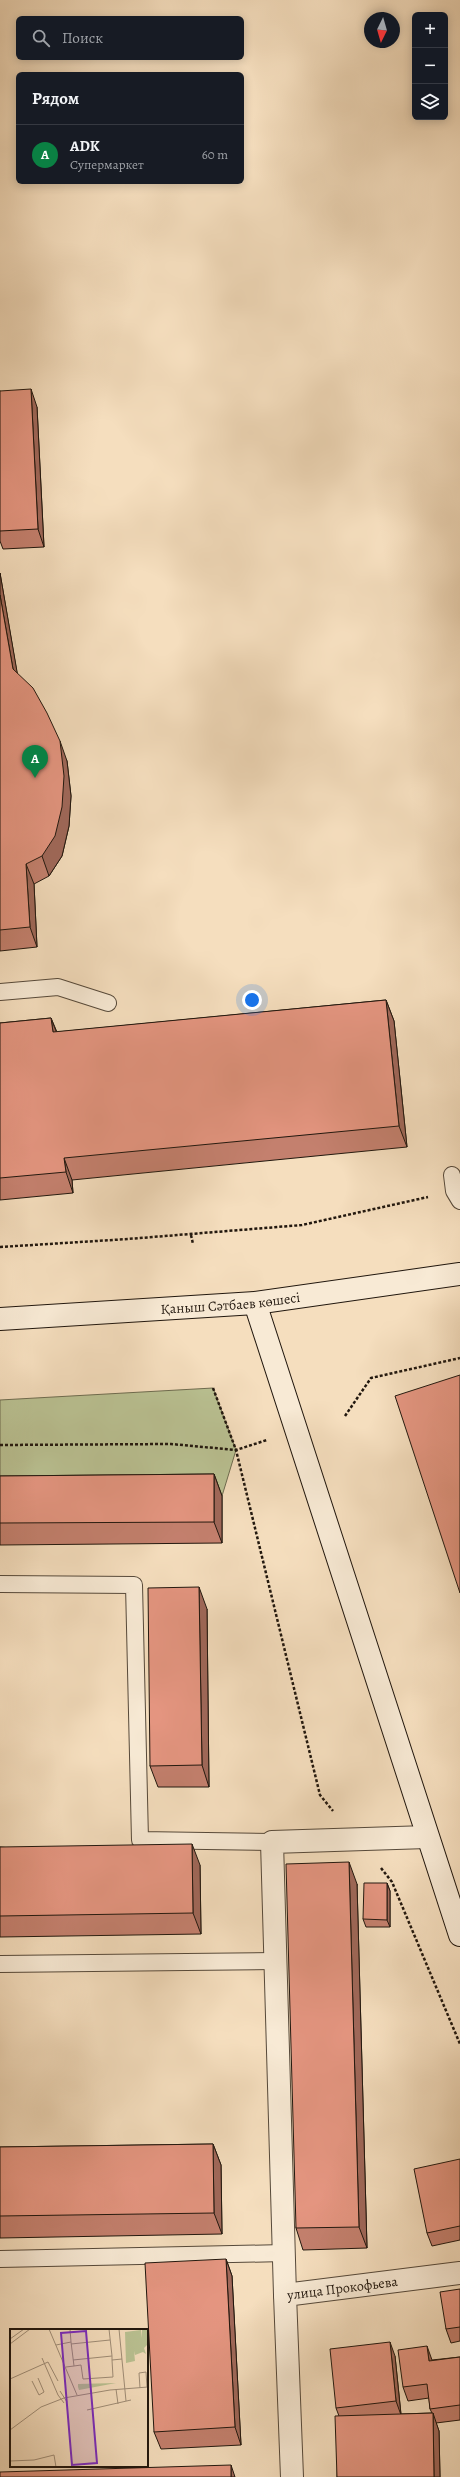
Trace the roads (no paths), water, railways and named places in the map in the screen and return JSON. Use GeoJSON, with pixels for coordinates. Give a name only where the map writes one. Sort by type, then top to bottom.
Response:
{"type":"FeatureCollection","features":[{"type":"Feature","properties":{"kind":"street","name":"Қаныш Сәтбаев көшесі"},"geometry":{"type":"LineString","coordinates":[[0,1319],[255,1302],[460,1274]]}},
{"type":"Feature","properties":{"kind":"street"},"geometry":{"type":"LineString","coordinates":[[255,1302],[427,1837],[460,1935]]}},
{"type":"Feature","properties":{"kind":"street"},"geometry":{"type":"LineString","coordinates":[[285,2296],[272,1842],[427,1837]]}},
{"type":"Feature","properties":{"kind":"street","name":"улица Прокофьева"},"geometry":{"type":"LineString","coordinates":[[292,2477],[285,2296],[460,2273]]}},
{"type":"Feature","properties":{"kind":"lane"},"geometry":{"type":"LineString","coordinates":[[0,992],[58,987],[108,1003]]}},
{"type":"Feature","properties":{"kind":"lane"},"geometry":{"type":"LineString","coordinates":[[452,1175],[457,1196]]}},
{"type":"Feature","properties":{"kind":"lane"},"geometry":{"type":"LineString","coordinates":[[0,1584],[134,1585],[140,1840],[272,1842]]}},
{"type":"Feature","properties":{"kind":"lane"},"geometry":{"type":"LineString","coordinates":[[0,1964],[276,1961]]}},
{"type":"Feature","properties":{"kind":"lane"},"geometry":{"type":"LineString","coordinates":[[0,2259],[284,2253]]}},
{"type":"Feature","properties":{"kind":"place","name":"ADK"},"geometry":{"type":"Point","coordinates":[35,778]}}]}
